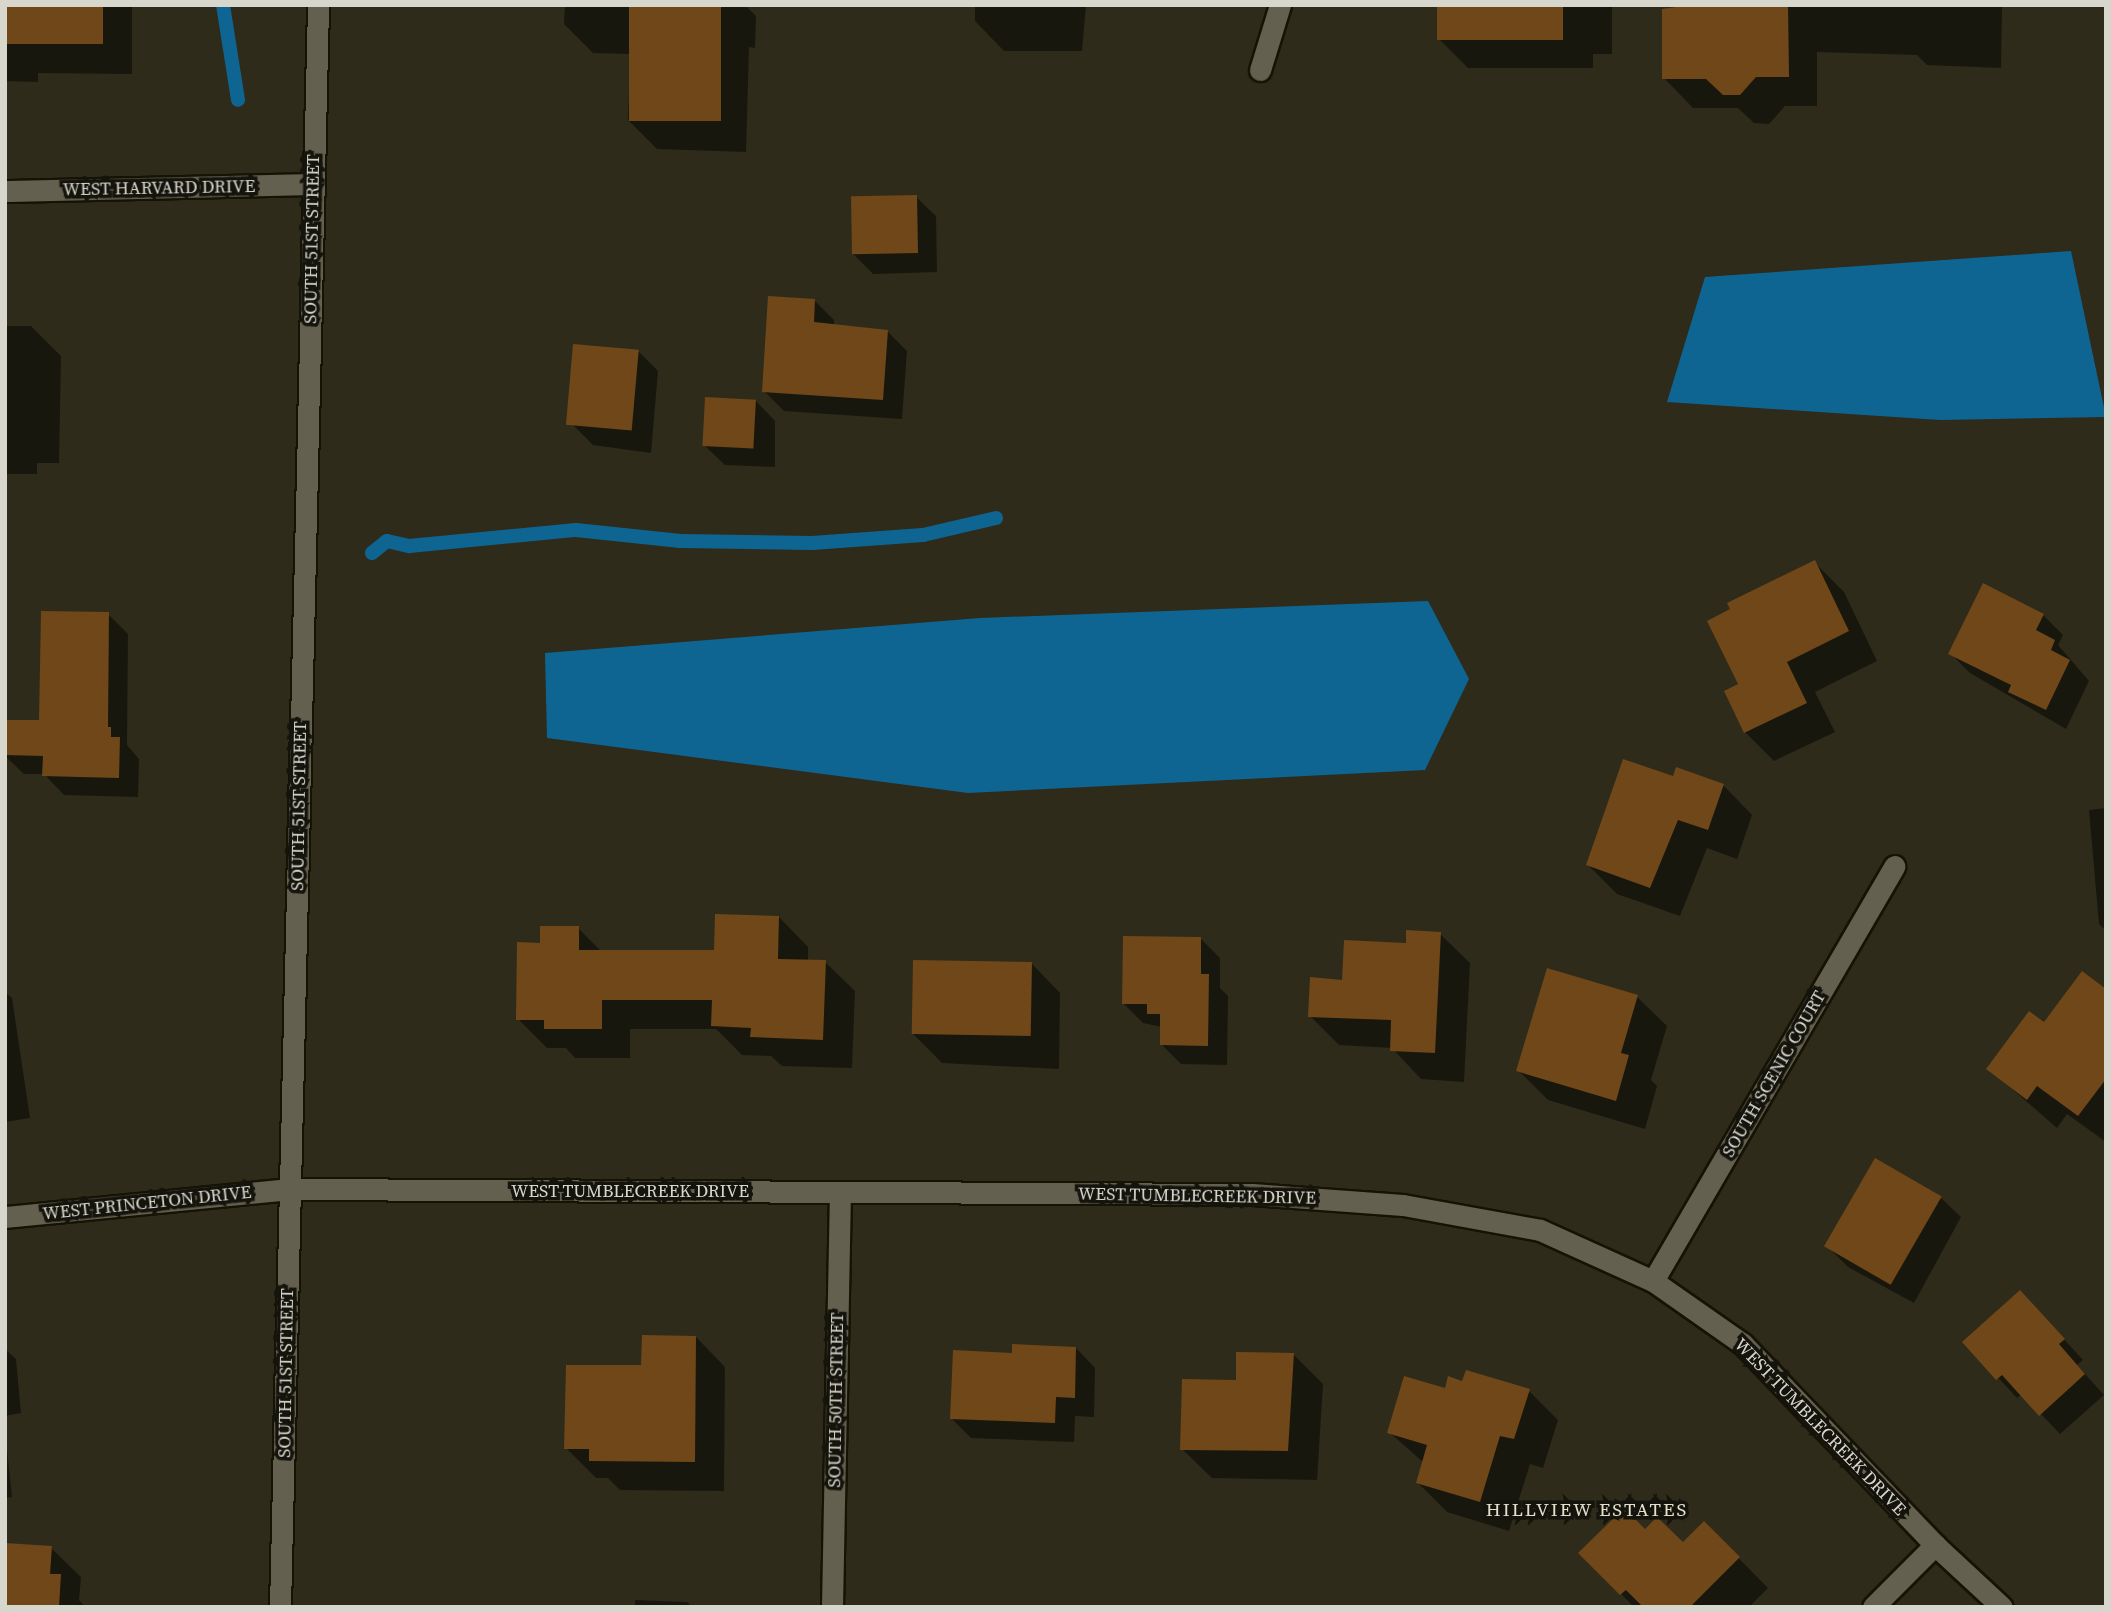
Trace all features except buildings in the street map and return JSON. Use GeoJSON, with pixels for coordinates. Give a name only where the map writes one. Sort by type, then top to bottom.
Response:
{"type":"FeatureCollection","features":[{"type":"Feature","properties":{"kind":"street","name":"SOUTH 51ST STREET"},"geometry":{"type":"LineString","coordinates":[[280,1607],[318,5]]}},
{"type":"Feature","properties":{"kind":"street"},"geometry":{"type":"LineString","coordinates":[[1260,70],[1280,5]]}},
{"type":"Feature","properties":{"kind":"street","name":"WEST HARVARD DRIVE"},"geometry":{"type":"LineString","coordinates":[[5,191],[313,184]]}},
{"type":"Feature","properties":{"kind":"street","name":"SOUTH SCENIC COURT"},"geometry":{"type":"LineString","coordinates":[[1653,1281],[1895,866]]}},
{"type":"Feature","properties":{"kind":"street","name":"WEST TUMBLECREEK DRIVE"},"geometry":{"type":"LineString","coordinates":[[290,1189],[1252,1194],[1403,1205],[1540,1230],[1653,1281],[1743,1345],[1935,1545],[2002,1607]]}},
{"type":"Feature","properties":{"kind":"street","name":"WEST PRINCETON DRIVE"},"geometry":{"type":"LineString","coordinates":[[5,1217],[290,1189]]}},
{"type":"Feature","properties":{"kind":"street","name":"SOUTH 50TH STREET"},"geometry":{"type":"LineString","coordinates":[[832,1607],[840,1192]]}},
{"type":"Feature","properties":{"kind":"street"},"geometry":{"type":"LineString","coordinates":[[1873,1607],[1935,1545]]}},
{"type":"Feature","properties":{"kind":"water"},"geometry":{"type":"Polygon","coordinates":[[[2071,251],[2106,417],[1940,420],[1667,402],[1705,277],[2071,251]]]}},
{"type":"Feature","properties":{"kind":"water"},"geometry":{"type":"Polygon","coordinates":[[[1428,601],[1469,679],[1425,770],[968,793],[547,738],[545,653],[980,618],[1428,601]]]}},
{"type":"Feature","properties":{"kind":"waterway"},"geometry":{"type":"LineString","coordinates":[[223,5],[238,100]]}},
{"type":"Feature","properties":{"kind":"waterway"},"geometry":{"type":"LineString","coordinates":[[372,553],[387,541],[409,546],[576,530],[680,541],[812,543],[923,535],[996,518]]}},
{"type":"Feature","properties":{"kind":"district","name":"HILLVIEW ESTATES"},"geometry":{"type":"Point","coordinates":[1587,1510]}}]}
